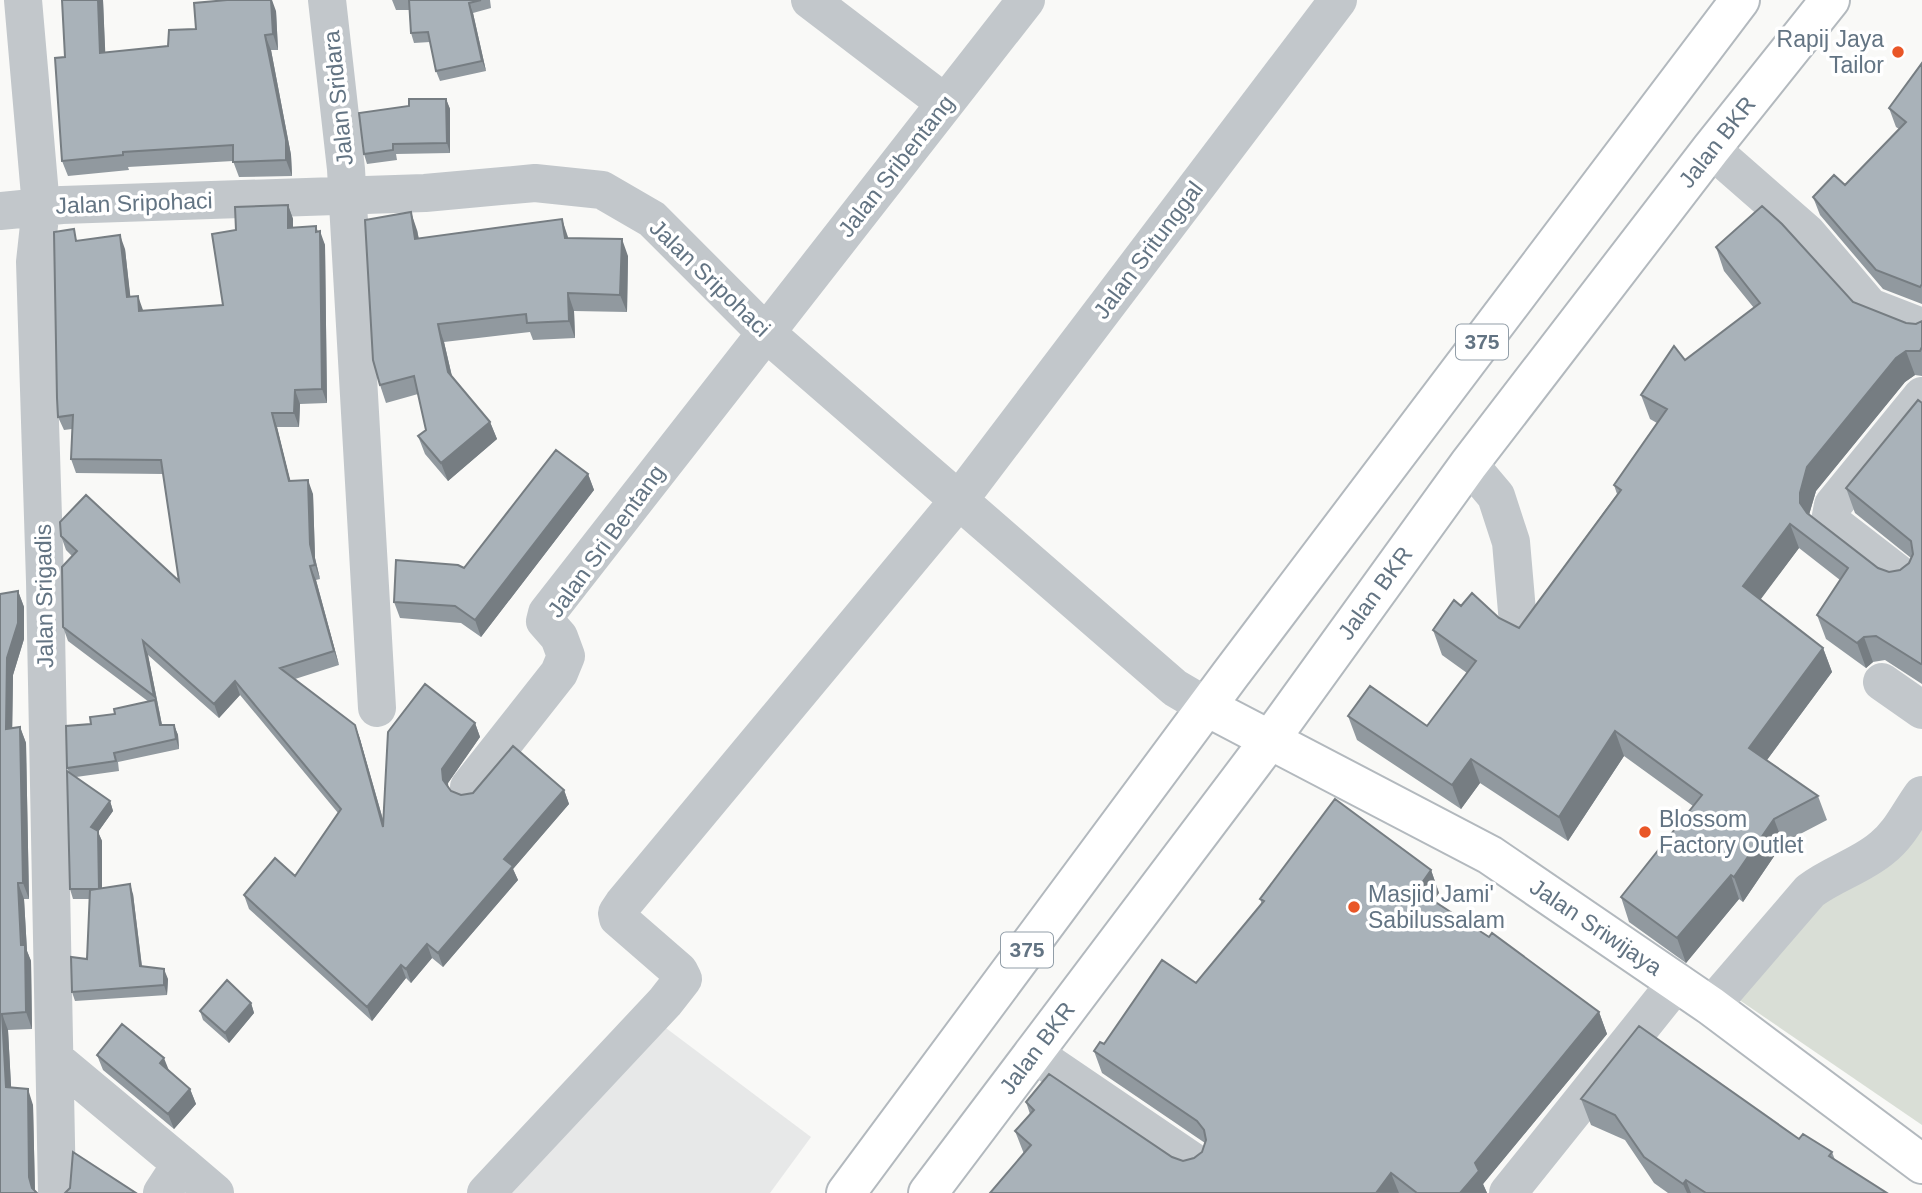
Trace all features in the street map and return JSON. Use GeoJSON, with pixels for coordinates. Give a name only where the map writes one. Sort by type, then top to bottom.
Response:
{"type":"FeatureCollection","features":[{"type":"Feature","properties":{"kind":"main road","name":"375"},"geometry":{"type":"LineString","coordinates":[[846,1193],[1740,0]]}},
{"type":"Feature","properties":{"kind":"main road","name":"Jalan BKR"},"geometry":{"type":"LineString","coordinates":[[928,1193],[1269,741],[1469,464],[1711,149],[1830,0]]}},
{"type":"Feature","properties":{"kind":"main road","name":"Jalan Sriwijaya"},"geometry":{"type":"LineString","coordinates":[[1209,708],[1490,855],[1711,1006],[1922,1164]]}},
{"type":"Feature","properties":{"kind":"street","name":"Jalan Srigadis"},"geometry":{"type":"LineString","coordinates":[[23,0],[41,207],[35,262],[57,1193]]}},
{"type":"Feature","properties":{"kind":"street","name":"Jalan Sridara"},"geometry":{"type":"LineString","coordinates":[[327,0],[348,195],[377,708]]}},
{"type":"Feature","properties":{"kind":"street"},"geometry":{"type":"LineString","coordinates":[[810,0],[945,103]]}},
{"type":"Feature","properties":{"kind":"street","name":"Jalan Sribentang"},"geometry":{"type":"LineString","coordinates":[[764,331],[1026,0]]}},
{"type":"Feature","properties":{"kind":"street","name":"Jalan Sritunggal"},"geometry":{"type":"LineString","coordinates":[[486,1193],[665,1002],[683,979],[679,971],[618,918],[617,913],[959,500],[1338,0]]}},
{"type":"Feature","properties":{"kind":"street"},"geometry":{"type":"LineString","coordinates":[[1711,149],[1807,233],[1870,307],[1922,327]]}},
{"type":"Feature","properties":{"kind":"street","name":"Jalan Sripohaci"},"geometry":{"type":"LineString","coordinates":[[0,211],[41,207],[348,195],[535,183],[602,190],[652,219],[764,331],[1175,688],[1209,708]]}},
{"type":"Feature","properties":{"kind":"street","name":"Jalan Sri Bentang"},"geometry":{"type":"LineString","coordinates":[[469,788],[559,673],[566,656],[559,637],[545,621],[547,613],[764,331]]}},
{"type":"Feature","properties":{"kind":"street"},"geometry":{"type":"LineString","coordinates":[[1900,575],[1830,521],[1830,515],[1833,505],[1922,396]]}},
{"type":"Feature","properties":{"kind":"street"},"geometry":{"type":"LineString","coordinates":[[1469,464],[1496,496],[1511,542],[1518,623]]}},
{"type":"Feature","properties":{"kind":"street"},"geometry":{"type":"LineString","coordinates":[[1882,682],[1922,710]]}},
{"type":"Feature","properties":{"kind":"street"},"geometry":{"type":"LineString","coordinates":[[1711,1006],[1810,891],[1826,878],[1881,849],[1897,835],[1922,795]]}},
{"type":"Feature","properties":{"kind":"street"},"geometry":{"type":"LineString","coordinates":[[1508,1193],[1677,982]]}},
{"type":"Feature","properties":{"kind":"street"},"geometry":{"type":"LineString","coordinates":[[1033,1053],[1192,1161]]}},
{"type":"Feature","properties":{"kind":"street"},"geometry":{"type":"LineString","coordinates":[[55,1059],[171,1178],[215,1193]]}},
{"type":"Feature","properties":{"kind":"shaded area"},"geometry":{"type":"Polygon","coordinates":[[[1922,821],[1922,1125],[1735,997],[1825,894],[1922,821]]]}},
{"type":"Feature","properties":{"kind":"shaded area"},"geometry":{"type":"Polygon","coordinates":[[[646,1013],[811,1137],[770,1193],[474,1193],[646,1013]]]}},
{"type":"Feature","properties":{"kind":"building"},"geometry":{"type":"Polygon","coordinates":[[[62,0],[98,0],[100,53],[168,46],[169,30],[196,29],[194,3],[271,0],[273,34],[265,35],[286,140],[286,160],[233,162],[233,145],[123,152],[123,155],[62,161],[55,58],[65,57],[62,0]]]}},
{"type":"Feature","properties":{"kind":"building"},"geometry":{"type":"Polygon","coordinates":[[[409,0],[481,0],[469,3],[482,61],[436,71],[428,32],[411,33],[409,0]]]}},
{"type":"Feature","properties":{"kind":"building"},"geometry":{"type":"Polygon","coordinates":[[[1922,63],[1920,287],[1876,270],[1813,197],[1834,175],[1845,185],[1906,122],[1889,108],[1922,63]]]}},
{"type":"Feature","properties":{"kind":"building"},"geometry":{"type":"Polygon","coordinates":[[[409,99],[446,99],[447,143],[393,144],[393,150],[364,154],[359,113],[409,106],[409,99]]]}},
{"type":"Feature","properties":{"kind":"building"},"geometry":{"type":"Polygon","coordinates":[[[288,205],[288,228],[316,226],[316,232],[320,231],[322,389],[295,390],[294,413],[272,413],[289,481],[308,480],[310,544],[315,565],[310,566],[334,651],[280,668],[355,725],[383,827],[388,732],[425,684],[475,723],[442,769],[443,780],[451,791],[461,795],[473,793],[513,746],[564,790],[504,859],[513,866],[438,953],[427,944],[406,969],[401,965],[367,1007],[244,895],[275,858],[295,876],[341,809],[235,681],[214,704],[143,641],[154,696],[63,627],[62,567],[77,551],[61,536],[60,522],[86,495],[179,581],[161,460],[71,459],[73,415],[58,417],[54,232],[74,229],[76,241],[120,235],[127,297],[138,296],[139,311],[223,305],[212,234],[236,230],[235,207],[288,205]]]}},
{"type":"Feature","properties":{"kind":"building"},"geometry":{"type":"Polygon","coordinates":[[[1762,206],[1782,224],[1853,302],[1906,323],[1916,324],[1922,321],[1920,351],[1906,351],[1896,358],[1807,467],[1800,503],[1807,513],[1878,568],[1889,572],[1900,570],[1909,563],[1913,554],[1911,541],[1846,488],[1918,400],[1922,403],[1922,663],[1876,636],[1864,637],[1857,643],[1817,615],[1848,568],[1790,524],[1743,586],[1823,648],[1749,748],[1818,796],[1774,819],[1734,877],[1731,875],[1677,938],[1621,897],[1702,795],[1615,731],[1559,817],[1471,759],[1452,785],[1348,716],[1370,686],[1427,726],[1476,661],[1433,630],[1454,600],[1461,606],[1472,593],[1499,618],[1519,628],[1621,490],[1614,485],[1667,409],[1641,395],[1674,346],[1685,360],[1760,303],[1716,247],[1762,206]]]}},
{"type":"Feature","properties":{"kind":"building"},"geometry":{"type":"Polygon","coordinates":[[[411,212],[415,239],[562,219],[565,238],[622,239],[620,295],[568,293],[569,321],[527,323],[526,314],[438,324],[448,372],[490,422],[441,463],[418,436],[426,430],[414,376],[380,385],[373,360],[365,220],[411,212]]]}},
{"type":"Feature","properties":{"kind":"building"},"geometry":{"type":"Polygon","coordinates":[[[556,450],[588,474],[475,620],[455,606],[394,602],[396,560],[458,565],[464,568],[556,450]]]}},
{"type":"Feature","properties":{"kind":"building"},"geometry":{"type":"Polygon","coordinates":[[[18,591],[18,623],[7,658],[6,729],[20,727],[23,883],[18,883],[21,945],[25,945],[26,1012],[2,1014],[6,1087],[28,1089],[29,1177],[32,1188],[37,1193],[0,1193],[0,594],[18,591]]]}},
{"type":"Feature","properties":{"kind":"building"},"geometry":{"type":"Polygon","coordinates":[[[155,700],[160,725],[174,725],[176,739],[114,753],[116,761],[67,768],[66,726],[91,724],[90,717],[115,714],[114,709],[155,700]]]}},
{"type":"Feature","properties":{"kind":"building"},"geometry":{"type":"Polygon","coordinates":[[[67,771],[110,801],[91,827],[98,831],[99,889],[70,889],[67,771]]]}},
{"type":"Feature","properties":{"kind":"building"},"geometry":{"type":"Polygon","coordinates":[[[1335,799],[1431,870],[1417,890],[1489,937],[1492,933],[1599,1012],[1475,1163],[1479,1171],[1460,1193],[1417,1193],[1391,1173],[1376,1193],[990,1193],[1031,1145],[1015,1131],[1034,1110],[1026,1102],[1049,1074],[1172,1157],[1183,1161],[1202,1152],[1206,1140],[1204,1130],[1197,1121],[1094,1051],[1100,1042],[1104,1044],[1162,960],[1196,983],[1264,901],[1260,899],[1335,799]]]}},
{"type":"Feature","properties":{"kind":"building"},"geometry":{"type":"Polygon","coordinates":[[[130,884],[140,966],[164,969],[164,985],[72,992],[71,957],[87,959],[90,890],[130,884]]]}},
{"type":"Feature","properties":{"kind":"building"},"geometry":{"type":"Polygon","coordinates":[[[227,980],[251,1003],[225,1033],[200,1011],[227,980]]]}},
{"type":"Feature","properties":{"kind":"building"},"geometry":{"type":"Polygon","coordinates":[[[122,1024],[164,1058],[160,1063],[190,1089],[168,1114],[97,1055],[122,1024]]]}},
{"type":"Feature","properties":{"kind":"building"},"geometry":{"type":"Polygon","coordinates":[[[1639,1026],[1799,1139],[1803,1134],[1832,1152],[1829,1156],[1887,1193],[1706,1193],[1686,1180],[1683,1184],[1644,1157],[1615,1115],[1581,1099],[1639,1026]]]}},
{"type":"Feature","properties":{"kind":"building"},"geometry":{"type":"Polygon","coordinates":[[[73,1152],[136,1193],[65,1193],[70,1188],[73,1152]]]}},
{"type":"Feature","properties":{"kind":"place","name":"Rapij Jaya Tailor"},"geometry":{"type":"Point","coordinates":[1898,52]}},
{"type":"Feature","properties":{"kind":"place","name":"Blossom Factory Outlet"},"geometry":{"type":"Point","coordinates":[1645,832]}},
{"type":"Feature","properties":{"kind":"place","name":"Masjid Jami' Sabilussalam"},"geometry":{"type":"Point","coordinates":[1354,907]}}]}
